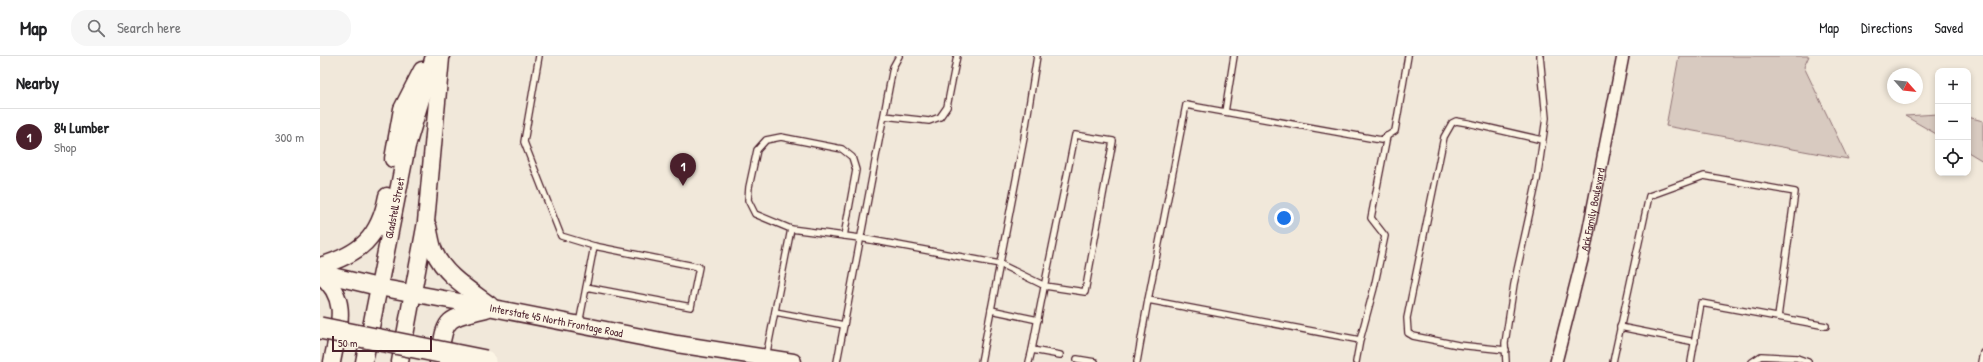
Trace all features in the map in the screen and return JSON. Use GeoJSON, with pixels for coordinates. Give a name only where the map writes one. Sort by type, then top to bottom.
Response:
{"type":"FeatureCollection","features":[{"type":"Feature","properties":{"kind":"highway"},"geometry":{"type":"LineString","coordinates":[[320,328],[485,361]]}},
{"type":"Feature","properties":{"kind":"street"},"geometry":{"type":"LineString","coordinates":[[320,266],[352,254],[371,237],[379,223],[385,204],[402,109],[429,56]]}},
{"type":"Feature","properties":{"kind":"street","name":"Gladstell Street"},"geometry":{"type":"LineString","coordinates":[[364,362],[407,146],[434,56]]}},
{"type":"Feature","properties":{"kind":"street"},"geometry":{"type":"LineString","coordinates":[[400,362],[426,222],[441,56]]}},
{"type":"Feature","properties":{"kind":"street","name":"Ark Family Boulevard"},"geometry":{"type":"LineString","coordinates":[[1556,362],[1585,248],[1623,56]]}},
{"type":"Feature","properties":{"kind":"street"},"geometry":{"type":"LineString","coordinates":[[426,222],[435,251],[444,268],[453,277],[493,308]]}},
{"type":"Feature","properties":{"kind":"street"},"geometry":{"type":"LineString","coordinates":[[320,274],[335,289],[340,307],[340,318],[332,362]]}},
{"type":"Feature","properties":{"kind":"street","name":"Interstate 45 North Frontage Road"},"geometry":{"type":"LineString","coordinates":[[320,274],[378,287],[579,324],[677,344],[793,362]]}},
{"type":"Feature","properties":{"kind":"street"},"geometry":{"type":"LineString","coordinates":[[438,362],[446,326],[450,320],[456,316],[493,308]]}},
{"type":"Feature","properties":{"kind":"lane"},"geometry":{"type":"LineString","coordinates":[[539,56],[524,142],[561,236],[594,246],[699,267],[691,307],[586,288]]}},
{"type":"Feature","properties":{"kind":"lane"},"geometry":{"type":"LineString","coordinates":[[837,362],[893,67],[899,56]]}},
{"type":"Feature","properties":{"kind":"lane"},"geometry":{"type":"LineString","coordinates":[[884,116],[929,121],[940,117],[947,108],[957,56]]}},
{"type":"Feature","properties":{"kind":"lane"},"geometry":{"type":"LineString","coordinates":[[981,362],[1024,138],[1036,56]]}},
{"type":"Feature","properties":{"kind":"lane"},"geometry":{"type":"LineString","coordinates":[[1225,112],[1234,56]]}},
{"type":"Feature","properties":{"kind":"lane"},"geometry":{"type":"LineString","coordinates":[[1137,362],[1186,105],[1381,140],[1395,131],[1408,56]]}},
{"type":"Feature","properties":{"kind":"lane"},"geometry":{"type":"LineString","coordinates":[[1506,362],[1506,350],[1514,284],[1537,180],[1546,118],[1540,56]]}},
{"type":"Feature","properties":{"kind":"lane"},"geometry":{"type":"LineString","coordinates":[[1506,350],[1458,345],[1413,336],[1408,333],[1406,329],[1407,318],[1444,138],[1452,123],[1456,121],[1468,123],[1542,140]]}},
{"type":"Feature","properties":{"kind":"lane"},"geometry":{"type":"LineString","coordinates":[[844,236],[856,170],[852,157],[842,149],[781,137],[766,140],[757,150],[748,187],[748,200],[755,214],[791,229],[844,236],[860,238],[1000,264],[1045,286],[1085,292],[1113,141],[1075,135],[1045,286],[1032,350],[1030,362]]}},
{"type":"Feature","properties":{"kind":"lane"},"geometry":{"type":"LineString","coordinates":[[1356,362],[1360,340],[1374,288],[1384,236],[1371,218],[1387,136]]}},
{"type":"Feature","properties":{"kind":"lane"},"geometry":{"type":"LineString","coordinates":[[1613,362],[1649,196],[1704,176],[1795,192],[1778,317]]}},
{"type":"Feature","properties":{"kind":"lane"},"geometry":{"type":"LineString","coordinates":[[766,358],[791,229]]}},
{"type":"Feature","properties":{"kind":"lane"},"geometry":{"type":"LineString","coordinates":[[579,324],[594,246]]}},
{"type":"Feature","properties":{"kind":"lane"},"geometry":{"type":"LineString","coordinates":[[1148,300],[1360,340]]}},
{"type":"Feature","properties":{"kind":"lane"},"geometry":{"type":"LineString","coordinates":[[1691,362],[1700,303],[1826,326]]}},
{"type":"Feature","properties":{"kind":"lane"},"geometry":{"type":"LineString","coordinates":[[991,310],[1038,320]]}},
{"type":"Feature","properties":{"kind":"lane"},"geometry":{"type":"LineString","coordinates":[[775,312],[844,325]]}},
{"type":"Feature","properties":{"kind":"lane"},"geometry":{"type":"LineString","coordinates":[[1620,327],[1695,342]]}},
{"type":"Feature","properties":{"kind":"lane"},"geometry":{"type":"LineString","coordinates":[[1032,350],[1060,355]]}},
{"type":"Feature","properties":{"kind":"lane"},"geometry":{"type":"LineString","coordinates":[[1981,362],[1983,353]]}},
{"type":"Feature","properties":{"kind":"lane"},"geometry":{"type":"LineString","coordinates":[[1752,362],[1761,356],[1797,358],[1808,362]]}},
{"type":"Feature","properties":{"kind":"lane"},"geometry":{"type":"LineString","coordinates":[[1077,359],[1095,362]]}},
{"type":"Feature","properties":{"kind":"shaded area"},"geometry":{"type":"Polygon","coordinates":[[[1679,56],[1809,56],[1804,67],[1848,159],[1666,126],[1679,56]]]}},
{"type":"Feature","properties":{"kind":"shaded area"},"geometry":{"type":"Polygon","coordinates":[[[1935,114],[1935,133],[1905,116],[1935,114]]]}},
{"type":"Feature","properties":{"kind":"shaded area"},"geometry":{"type":"Polygon","coordinates":[[[1971,118],[1983,121],[1983,161],[1971,154],[1971,118]]]}},
{"type":"Feature","properties":{"kind":"place","name":"84 Lumber"},"geometry":{"type":"Point","coordinates":[683,186]}}]}
